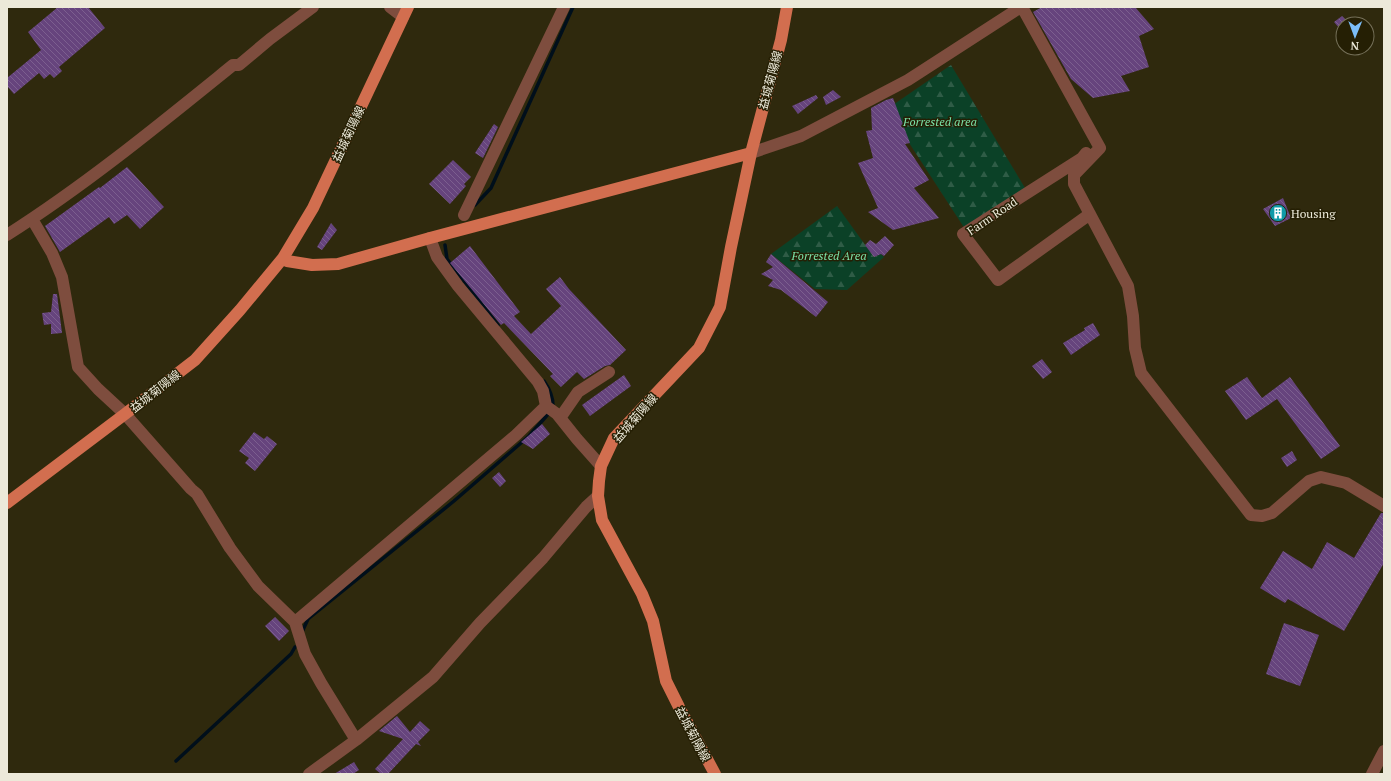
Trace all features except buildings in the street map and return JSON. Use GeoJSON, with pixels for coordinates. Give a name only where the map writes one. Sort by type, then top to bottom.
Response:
{"type":"FeatureCollection","features":[{"type":"Feature","properties":{"kind":"main road","name":"益城菊陽線"},"geometry":{"type":"LineString","coordinates":[[715,774],[666,680],[653,621],[642,594],[602,520],[598,496],[601,466],[614,438],[699,348],[720,307],[751,153],[781,40],[787,7]]}},
{"type":"Feature","properties":{"kind":"main road","name":"益城菊陽線"},"geometry":{"type":"LineString","coordinates":[[7,502],[195,360],[240,310],[283,258],[313,208],[405,12]]}},
{"type":"Feature","properties":{"kind":"main road"},"geometry":{"type":"LineString","coordinates":[[283,258],[287,261],[312,265],[338,264],[430,238],[751,153]]}},
{"type":"Feature","properties":{"kind":"street"},"geometry":{"type":"LineString","coordinates":[[7,235],[32,219],[139,141],[233,65],[240,65],[270,39],[313,7]]}},
{"type":"Feature","properties":{"kind":"street"},"geometry":{"type":"LineString","coordinates":[[390,7],[405,12]]}},
{"type":"Feature","properties":{"kind":"street"},"geometry":{"type":"LineString","coordinates":[[464,215],[564,7]]}},
{"type":"Feature","properties":{"kind":"street"},"geometry":{"type":"LineString","coordinates":[[751,153],[801,136],[908,80],[1021,7],[1100,148],[1074,175],[1074,184],[1128,286],[1133,316],[1135,348],[1141,373],[1251,515],[1262,516],[1272,513],[1309,481],[1321,477],[1346,483],[1384,506]]}},
{"type":"Feature","properties":{"kind":"street","name":"Farm Road"},"geometry":{"type":"LineString","coordinates":[[1090,214],[998,280],[963,234],[1082,158],[1089,149],[1094,137]]}},
{"type":"Feature","properties":{"kind":"street"},"geometry":{"type":"LineString","coordinates":[[32,219],[52,253],[62,277],[78,367],[98,389],[125,414],[196,494],[230,548],[258,586],[295,622],[305,654],[356,740]]}},
{"type":"Feature","properties":{"kind":"street"},"geometry":{"type":"LineString","coordinates":[[430,238],[436,257],[458,286],[538,382],[543,391],[546,406],[560,418],[576,439],[601,466]]}},
{"type":"Feature","properties":{"kind":"street"},"geometry":{"type":"LineString","coordinates":[[560,418],[578,392],[609,372]]}},
{"type":"Feature","properties":{"kind":"street"},"geometry":{"type":"LineString","coordinates":[[295,622],[516,435],[546,406]]}},
{"type":"Feature","properties":{"kind":"street"},"geometry":{"type":"LineString","coordinates":[[309,774],[356,740],[433,677],[480,623],[543,558],[586,507],[598,496]]}},
{"type":"Feature","properties":{"kind":"street"},"geometry":{"type":"LineString","coordinates":[[1372,774],[1384,752]]}},
{"type":"Feature","properties":{"kind":"green space","name":"Forrested area"},"geometry":{"type":"Polygon","coordinates":[[[951,65],[1025,188],[965,229],[887,109],[951,65]]]}},
{"type":"Feature","properties":{"kind":"green space","name":"Forrested Area"},"geometry":{"type":"Polygon","coordinates":[[[837,206],[874,257],[881,254],[884,257],[847,290],[815,289],[771,254],[837,206]]]}},
{"type":"Feature","properties":{"kind":"waterway"},"geometry":{"type":"LineString","coordinates":[[475,205],[491,188],[573,7]]}},
{"type":"Feature","properties":{"kind":"waterway"},"geometry":{"type":"LineString","coordinates":[[445,245],[447,259],[498,325]]}},
{"type":"Feature","properties":{"kind":"waterway"},"geometry":{"type":"LineString","coordinates":[[544,381],[548,387],[553,406]]}},
{"type":"Feature","properties":{"kind":"waterway"},"geometry":{"type":"LineString","coordinates":[[302,632],[308,619],[454,501],[529,436],[549,413]]}},
{"type":"Feature","properties":{"kind":"waterway"},"geometry":{"type":"LineString","coordinates":[[176,761],[291,654],[295,647]]}},
{"type":"Feature","properties":{"kind":"place","name":"Housing"},"geometry":{"type":"Point","coordinates":[1278,213]}}]}
